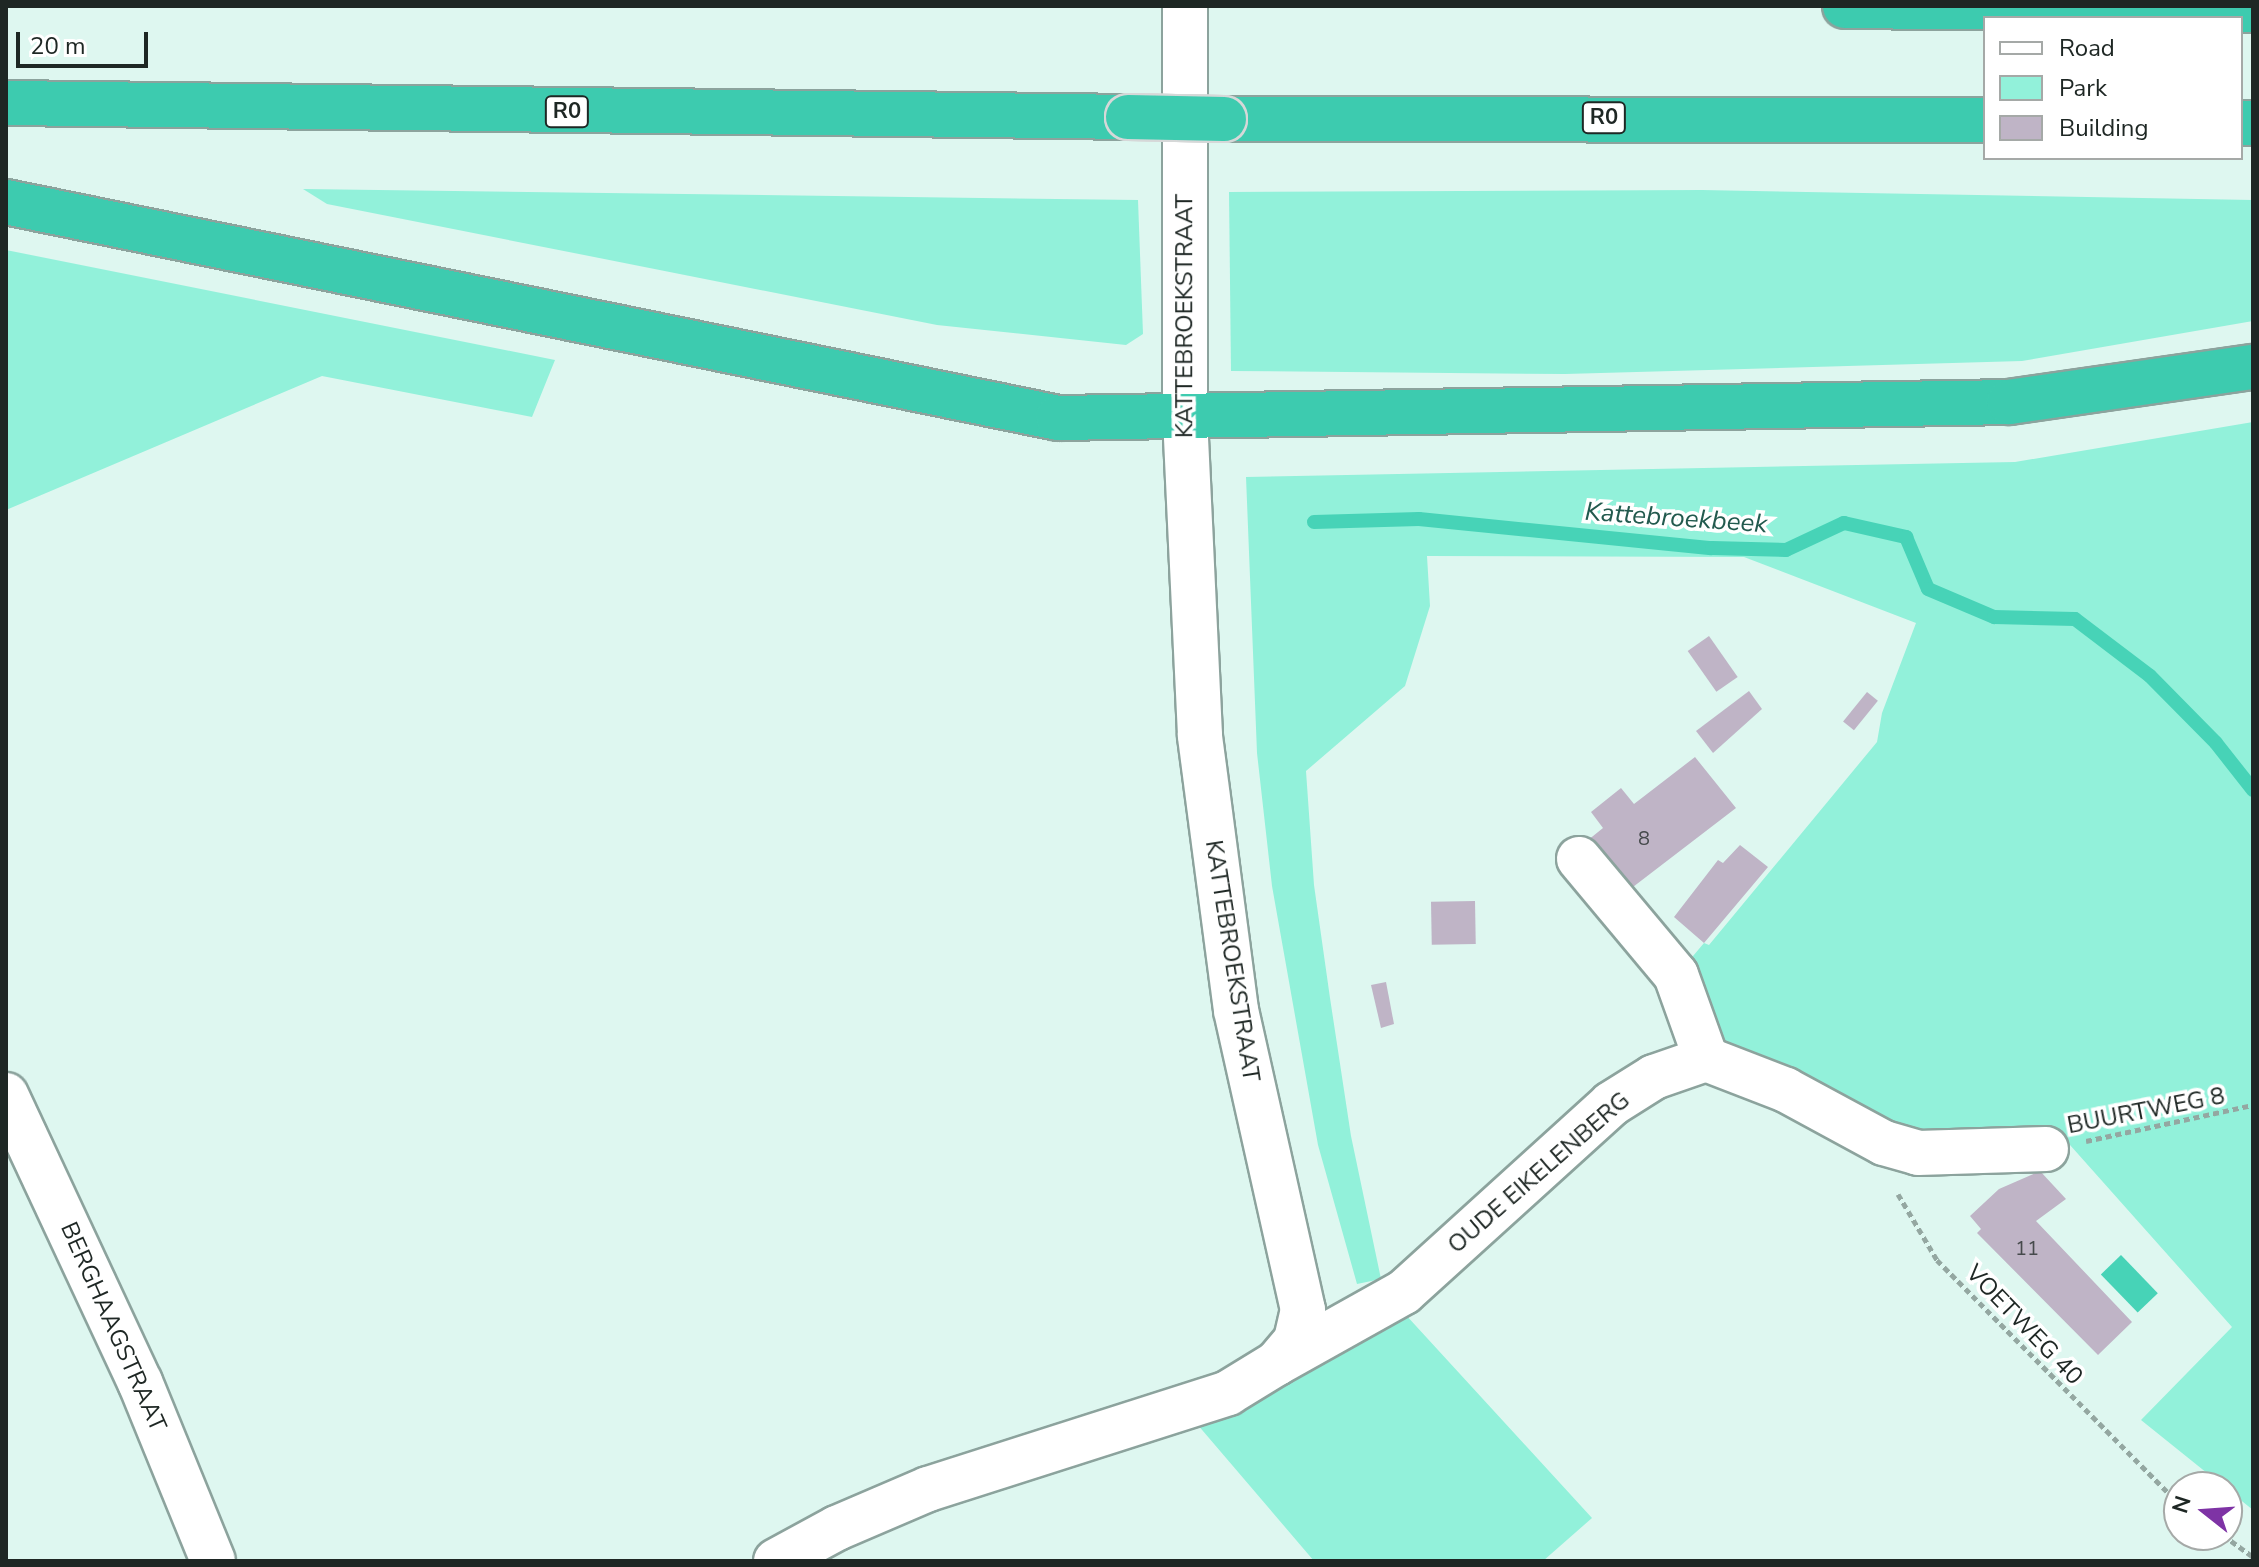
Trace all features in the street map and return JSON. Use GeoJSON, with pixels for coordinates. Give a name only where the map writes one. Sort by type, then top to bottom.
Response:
{"type":"FeatureCollection","features":[{"type":"Feature","properties":{"kind":"highway"},"geometry":{"type":"LineString","coordinates":[[1845,6],[2253,10]]}},
{"type":"Feature","properties":{"kind":"highway","name":"R0"},"geometry":{"type":"LineString","coordinates":[[6,103],[1224,119],[1983,120]]}},
{"type":"Feature","properties":{"kind":"highway"},"geometry":{"type":"LineString","coordinates":[[6,202],[1058,418],[1545,414],[2009,402],[2253,367]]}},
{"type":"Feature","properties":{"kind":"street","name":"KATTEBROEKSTRAAT"},"geometry":{"type":"LineString","coordinates":[[776,1561],[928,1489],[1228,1393],[1277,1363],[1296,1340],[1303,1310],[1261,1135],[1217,886],[1200,735],[1185,415],[1185,6]]}},
{"type":"Feature","properties":{"kind":"street"},"geometry":{"type":"LineString","coordinates":[[1579,859],[1676,975],[1706,1059],[1786,1090],[1884,1143],[1934,1156],[2046,1149]]}},
{"type":"Feature","properties":{"kind":"street","name":"OUDE EIKELENBERG"},"geometry":{"type":"LineString","coordinates":[[1277,1363],[1404,1292],[1611,1104],[1654,1077],[1706,1059]]}},
{"type":"Feature","properties":{"kind":"street","name":"BERGHAAGSTRAAT"},"geometry":{"type":"LineString","coordinates":[[6,1095],[140,1382],[213,1561]]}},
{"type":"Feature","properties":{"kind":"path","name":"BUURTWEG 8"},"geometry":{"type":"LineString","coordinates":[[2046,1149],[2253,1105]]}},
{"type":"Feature","properties":{"kind":"path","name":"VOETWEG 40"},"geometry":{"type":"LineString","coordinates":[[1884,1143],[1896,1192],[1937,1260],[2163,1488]]}},
{"type":"Feature","properties":{"kind":"green space"},"geometry":{"type":"Polygon","coordinates":[[[303,189],[1138,200],[1143,334],[1126,345],[937,325],[327,204],[303,189]]]}},
{"type":"Feature","properties":{"kind":"green space"},"geometry":{"type":"Polygon","coordinates":[[[1702,190],[2253,200],[2253,321],[2022,361],[1565,374],[1231,371],[1229,192],[1702,190]]]}},
{"type":"Feature","properties":{"kind":"green space"},"geometry":{"type":"Polygon","coordinates":[[[6,250],[555,360],[532,417],[322,376],[6,510],[6,250]]]}},
{"type":"Feature","properties":{"kind":"green space"},"geometry":{"type":"Polygon","coordinates":[[[2253,422],[2253,1510],[2243,1502],[2243,1471],[2204,1471],[2141,1420],[2232,1327],[2062,1136],[1947,1137],[1880,1128],[1718,1040],[1682,969],[1704,943],[1709,945],[1877,742],[1882,713],[1916,623],[1744,557],[1427,556],[1430,606],[1405,686],[1306,771],[1314,885],[1330,998],[1351,1136],[1381,1279],[1357,1284],[1318,1145],[1272,886],[1257,753],[1246,477],[2015,462],[2253,422]]]}},
{"type":"Feature","properties":{"kind":"green space"},"geometry":{"type":"Polygon","coordinates":[[[1405,1314],[1592,1518],[1543,1561],[1314,1561],[1197,1424],[1274,1392],[1405,1314]]]}},
{"type":"Feature","properties":{"kind":"shaded area"},"geometry":{"type":"Polygon","coordinates":[[[2121,1255],[2158,1293],[2138,1313],[2101,1274],[2121,1255]]]}},
{"type":"Feature","properties":{"kind":"building"},"geometry":{"type":"Polygon","coordinates":[[[1709,636],[1738,677],[1716,692],[1688,651],[1709,636]]]}},
{"type":"Feature","properties":{"kind":"building"},"geometry":{"type":"Polygon","coordinates":[[[1749,691],[1762,709],[1713,753],[1696,731],[1749,691]]]}},
{"type":"Feature","properties":{"kind":"building"},"geometry":{"type":"Polygon","coordinates":[[[1867,692],[1878,701],[1854,730],[1843,722],[1867,692]]]}},
{"type":"Feature","properties":{"kind":"building"},"geometry":{"type":"Polygon","coordinates":[[[1695,757],[1736,808],[1616,900],[1577,849],[1603,828],[1591,812],[1621,788],[1634,804],[1695,757]]]}},
{"type":"Feature","properties":{"kind":"building"},"geometry":{"type":"Polygon","coordinates":[[[1740,845],[1768,867],[1704,943],[1674,917],[1718,860],[1723,863],[1740,845]]]}},
{"type":"Feature","properties":{"kind":"building"},"geometry":{"type":"Polygon","coordinates":[[[1475,901],[1476,944],[1432,945],[1431,902],[1475,901]]]}},
{"type":"Feature","properties":{"kind":"building"},"geometry":{"type":"Polygon","coordinates":[[[1386,982],[1394,1024],[1381,1028],[1371,985],[1386,982]]]}},
{"type":"Feature","properties":{"kind":"building"},"geometry":{"type":"Polygon","coordinates":[[[2040,1171],[2066,1199],[2036,1221],[2132,1322],[2098,1355],[1977,1233],[1981,1229],[1970,1216],[1999,1189],[2040,1171]]]}},
{"type":"Feature","properties":{"kind":"waterway","name":"Kattebroekbeek"},"geometry":{"type":"LineString","coordinates":[[1314,522],[1419,519],[1712,548],[1786,550],[1844,523],[1906,537],[1928,589],[1994,617],[2075,619],[2150,676],[2216,743],[2253,790]]}}]}
